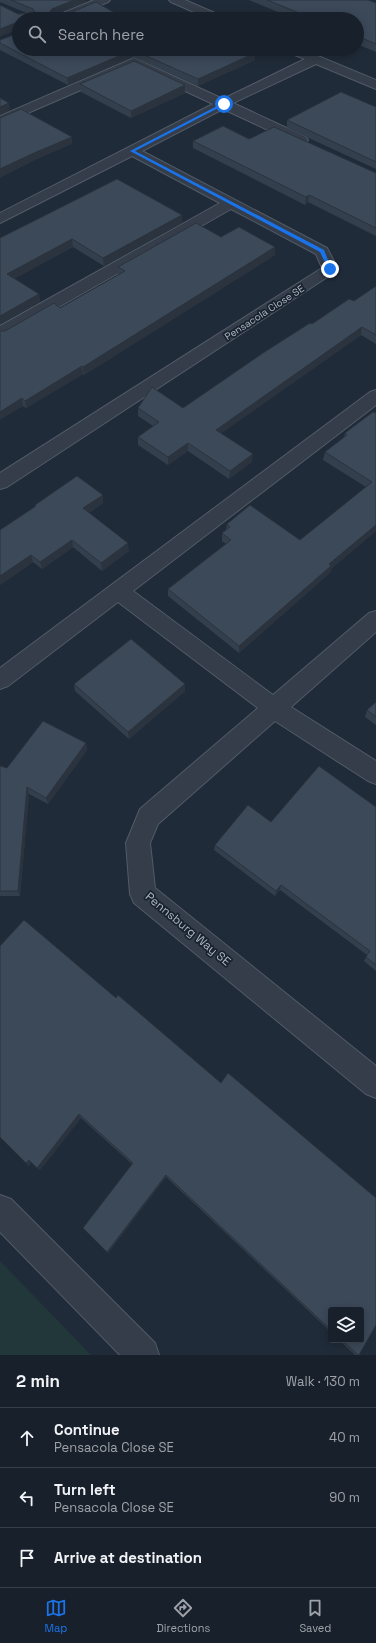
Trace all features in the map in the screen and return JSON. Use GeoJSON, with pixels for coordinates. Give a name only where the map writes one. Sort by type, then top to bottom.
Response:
{"type":"FeatureCollection","features":[{"type":"Feature","properties":{"kind":"street"},"geometry":{"type":"LineString","coordinates":[[74,12],[104,0]]}},
{"type":"Feature","properties":{"kind":"street"},"geometry":{"type":"LineString","coordinates":[[175,0],[203,12]]}},
{"type":"Feature","properties":{"kind":"street"},"geometry":{"type":"LineString","coordinates":[[308,56],[376,85]]}},
{"type":"Feature","properties":{"kind":"street"},"geometry":{"type":"LineString","coordinates":[[0,218],[316,59]]}},
{"type":"Feature","properties":{"kind":"street"},"geometry":{"type":"LineString","coordinates":[[0,122],[134,62],[311,145]]}},
{"type":"Feature","properties":{"kind":"street","name":"Pensacola Close SE"},"geometry":{"type":"LineString","coordinates":[[0,482],[330,269],[322,251],[132,151]]}},
{"type":"Feature","properties":{"kind":"street"},"geometry":{"type":"LineString","coordinates":[[0,333],[230,203]]}},
{"type":"Feature","properties":{"kind":"street"},"geometry":{"type":"LineString","coordinates":[[0,680],[120,592],[376,396]]}},
{"type":"Feature","properties":{"kind":"street"},"geometry":{"type":"LineString","coordinates":[[120,592],[275,709],[376,774]]}},
{"type":"Feature","properties":{"kind":"street","name":"Pennsburg Way SE"},"geometry":{"type":"LineString","coordinates":[[376,619],[275,709],[149,817],[138,843],[143,894],[376,1084]]}},
{"type":"Feature","properties":{"kind":"street"},"geometry":{"type":"LineString","coordinates":[[0,1210],[143,1355]]}},
{"type":"Feature","properties":{"kind":"green space"},"geometry":{"type":"Polygon","coordinates":[[[0,1261],[91,1355],[0,1355],[0,1261]]]}},
{"type":"Feature","properties":{"kind":"building"},"geometry":{"type":"Polygon","coordinates":[[[11,0],[74,0],[52,9],[50,12],[34,12],[33,9],[11,0]]]}},
{"type":"Feature","properties":{"kind":"building"},"geometry":{"type":"Polygon","coordinates":[[[267,0],[368,0],[376,3],[376,44],[364,39],[364,12],[297,12],[267,0]]]}},
{"type":"Feature","properties":{"kind":"building"},"geometry":{"type":"Polygon","coordinates":[[[96,2],[113,12],[72,12],[96,2]]]}},
{"type":"Feature","properties":{"kind":"building"},"geometry":{"type":"Polygon","coordinates":[[[0,5],[14,12],[12,12],[12,24],[0,29],[0,5]]]}},
{"type":"Feature","properties":{"kind":"building"},"geometry":{"type":"Polygon","coordinates":[[[12,36],[12,49],[0,43],[0,40],[12,36]]]}},
{"type":"Feature","properties":{"kind":"building"},"geometry":{"type":"Polygon","coordinates":[[[25,56],[119,56],[67,78],[25,56]]]}},
{"type":"Feature","properties":{"kind":"building"},"geometry":{"type":"Polygon","coordinates":[[[146,56],[248,56],[198,79],[146,56]]]}},
{"type":"Feature","properties":{"kind":"building"},"geometry":{"type":"Polygon","coordinates":[[[134,61],[185,85],[131,111],[80,84],[134,61]]]}},
{"type":"Feature","properties":{"kind":"building"},"geometry":{"type":"Polygon","coordinates":[[[341,92],[376,107],[376,162],[287,120],[341,92]]]}},
{"type":"Feature","properties":{"kind":"building"},"geometry":{"type":"Polygon","coordinates":[[[0,98],[9,103],[0,107],[0,98]]]}},
{"type":"Feature","properties":{"kind":"building"},"geometry":{"type":"Polygon","coordinates":[[[21,109],[72,137],[0,169],[0,118],[21,109]]]}},
{"type":"Feature","properties":{"kind":"building"},"geometry":{"type":"Polygon","coordinates":[[[223,126],[249,139],[274,127],[376,173],[376,228],[309,195],[306,197],[193,141],[223,126]]]}},
{"type":"Feature","properties":{"kind":"building"},"geometry":{"type":"Polygon","coordinates":[[[117,179],[182,215],[103,258],[72,239],[7,274],[39,294],[0,316],[0,238],[117,179]]]}},
{"type":"Feature","properties":{"kind":"building"},"geometry":{"type":"Polygon","coordinates":[[[196,223],[221,237],[239,227],[275,247],[83,367],[82,366],[25,401],[22,398],[0,412],[0,331],[5,331],[54,303],[60,308],[125,271],[118,267],[196,223]]]}},
{"type":"Feature","properties":{"kind":"building"},"geometry":{"type":"Polygon","coordinates":[[[376,286],[376,335],[362,327],[216,430],[253,454],[230,471],[188,443],[168,457],[138,437],[159,422],[138,408],[152,387],[183,408],[263,353],[310,323],[312,324],[349,299],[354,301],[376,286]]]}},
{"type":"Feature","properties":{"kind":"building"},"geometry":{"type":"Polygon","coordinates":[[[373,412],[376,413],[376,525],[329,564],[331,566],[239,646],[168,589],[231,540],[222,533],[230,527],[227,524],[250,505],[300,540],[372,482],[325,452],[347,435],[345,433],[373,412]]]}},
{"type":"Feature","properties":{"kind":"building"},"geometry":{"type":"Polygon","coordinates":[[[77,476],[103,495],[83,508],[128,543],[101,563],[72,540],[40,562],[31,555],[0,576],[0,530],[77,476]]]}},
{"type":"Feature","properties":{"kind":"building"},"geometry":{"type":"Polygon","coordinates":[[[131,639],[185,684],[128,732],[74,684],[131,639]]]}},
{"type":"Feature","properties":{"kind":"building"},"geometry":{"type":"Polygon","coordinates":[[[376,702],[376,717],[367,710],[376,702]]]}},
{"type":"Feature","properties":{"kind":"building"},"geometry":{"type":"Polygon","coordinates":[[[43,721],[86,743],[46,798],[27,787],[18,891],[0,891],[0,766],[7,768],[43,721]]]}},
{"type":"Feature","properties":{"kind":"building"},"geometry":{"type":"Polygon","coordinates":[[[319,766],[376,807],[376,965],[366,957],[370,951],[281,885],[276,891],[215,845],[248,805],[271,822],[319,766]]]}},
{"type":"Feature","properties":{"kind":"building"},"geometry":{"type":"Polygon","coordinates":[[[24,920],[116,998],[118,995],[221,1083],[228,1073],[376,1198],[376,1325],[359,1355],[345,1343],[364,1343],[364,1307],[328,1307],[328,1327],[166,1175],[107,1252],[83,1228],[133,1163],[79,1114],[37,1168],[29,1160],[26,1163],[0,1137],[0,946],[24,920]]]}},
{"type":"Feature","properties":{"kind":"route"},"geometry":{"type":"LineString","coordinates":[[224,104],[132,151],[322,251],[330,269]]}}]}
